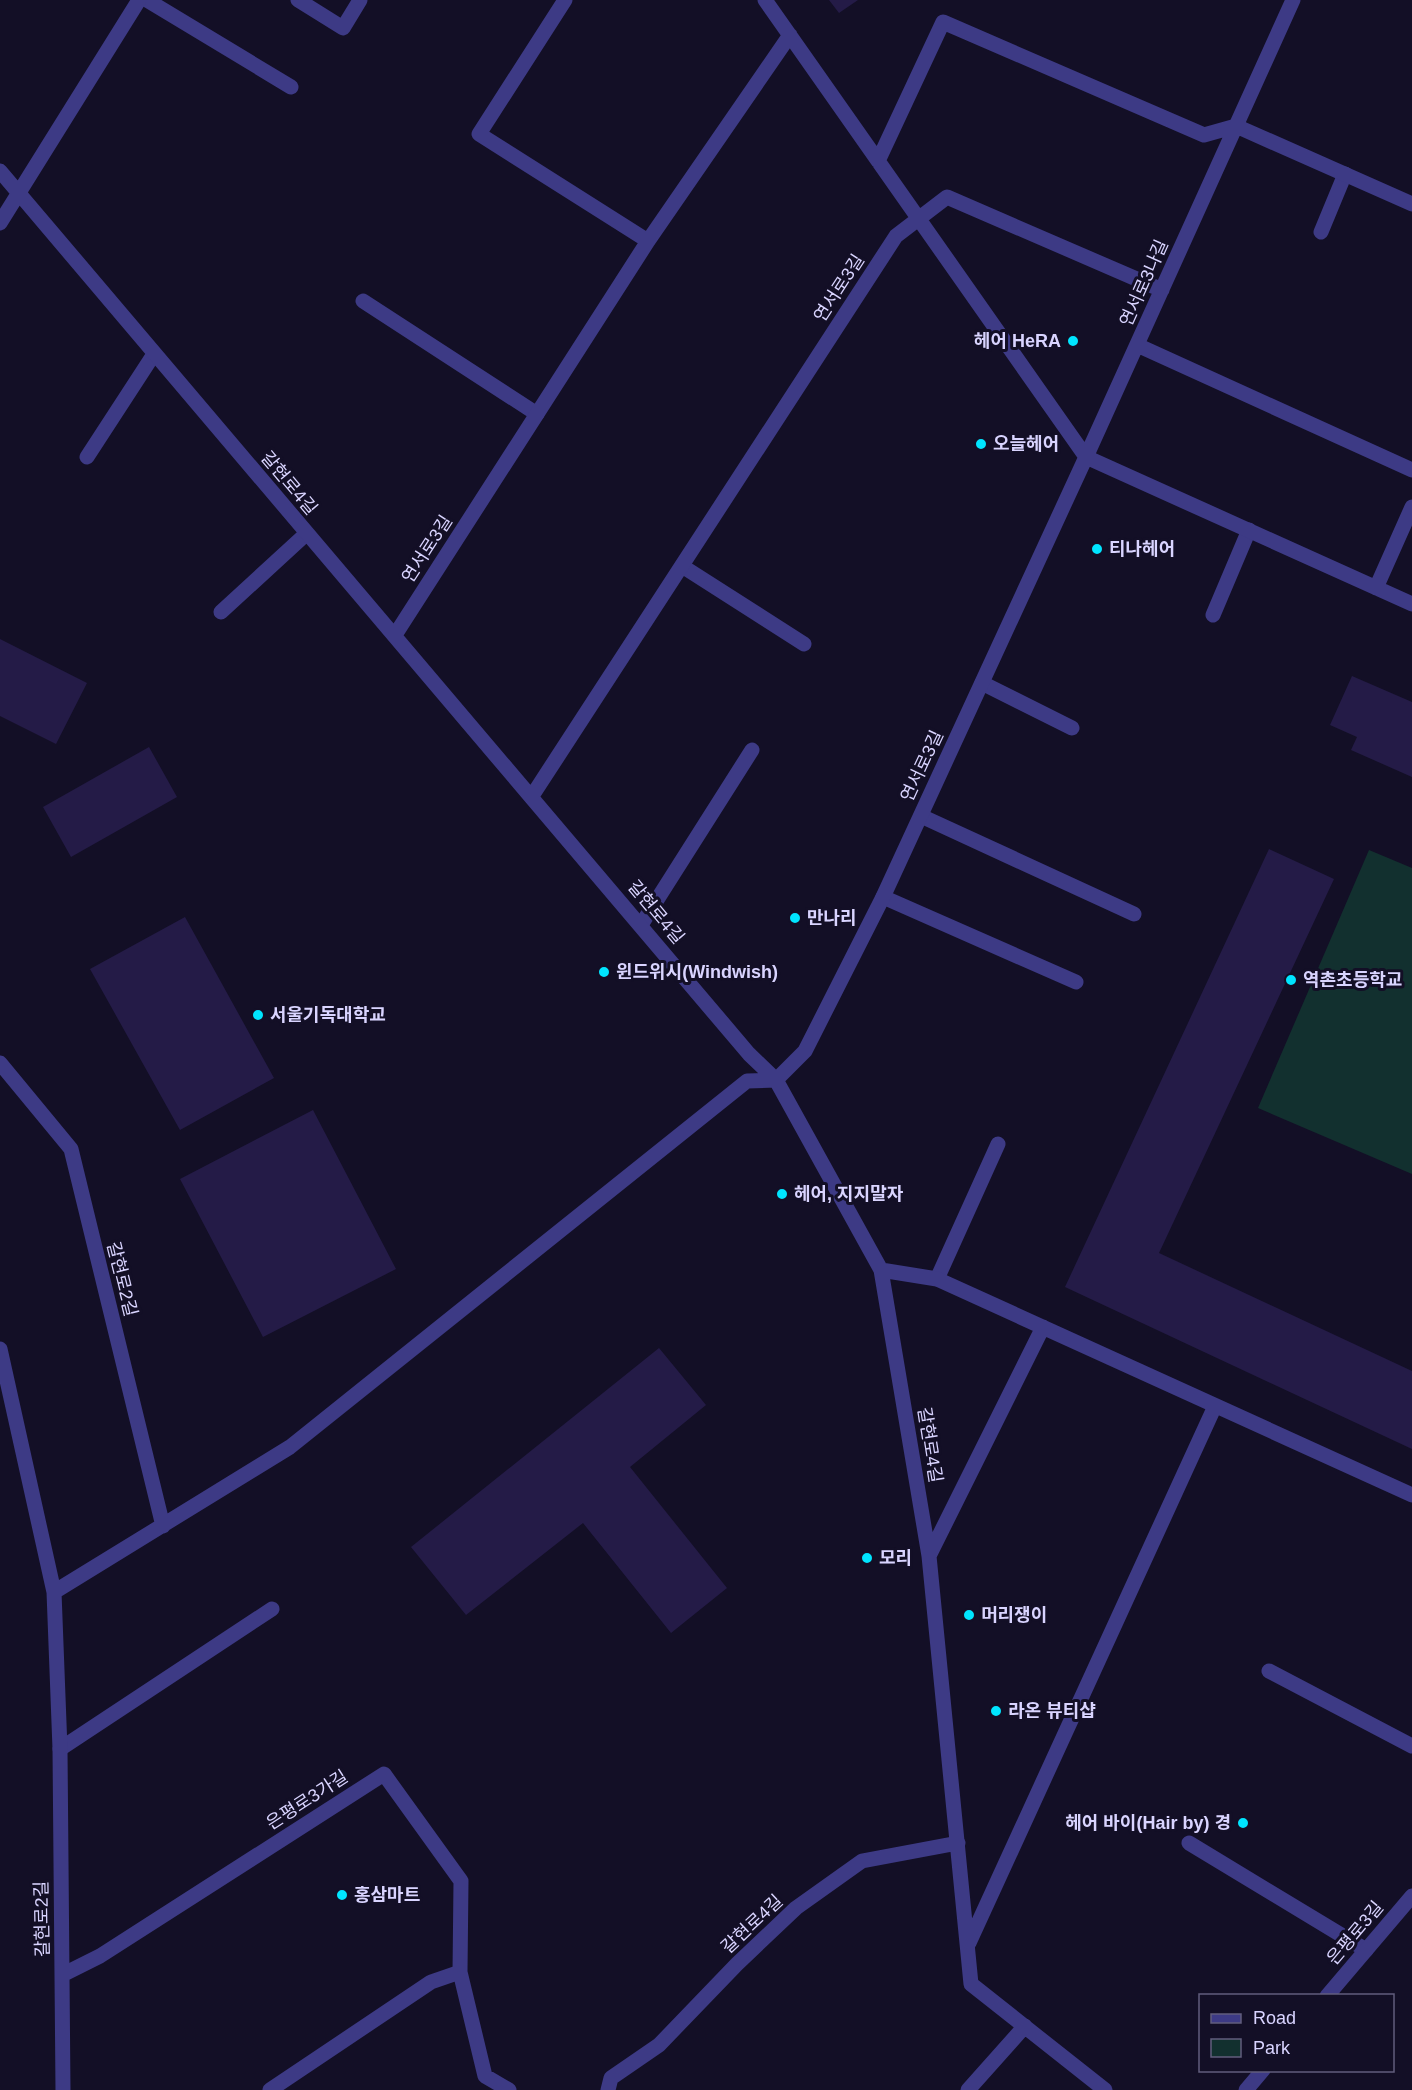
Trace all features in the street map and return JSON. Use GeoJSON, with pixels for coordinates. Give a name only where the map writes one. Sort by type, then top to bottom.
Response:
{"type":"FeatureCollection","features":[{"type":"Feature","properties":{"kind":"street"},"geometry":{"type":"LineString","coordinates":[[0,223],[139,0]]}},
{"type":"Feature","properties":{"kind":"street"},"geometry":{"type":"LineString","coordinates":[[147,0],[291,87]]}},
{"type":"Feature","properties":{"kind":"street"},"geometry":{"type":"LineString","coordinates":[[298,0],[343,28],[360,0]]}},
{"type":"Feature","properties":{"kind":"street"},"geometry":{"type":"LineString","coordinates":[[565,0],[479,134],[648,241]]}},
{"type":"Feature","properties":{"kind":"street"},"geometry":{"type":"LineString","coordinates":[[765,0],[1086,457],[1412,604]]}},
{"type":"Feature","properties":{"kind":"street","name":"연서로3나길"},"geometry":{"type":"LineString","coordinates":[[1086,457],[1293,0]]}},
{"type":"Feature","properties":{"kind":"street"},"geometry":{"type":"LineString","coordinates":[[878,161],[943,22],[1204,135],[1236,126],[1412,204]]}},
{"type":"Feature","properties":{"kind":"street","name":"연서로3길"},"geometry":{"type":"LineString","coordinates":[[395,635],[648,241],[790,35]]}},
{"type":"Feature","properties":{"kind":"street","name":"갈현로4길"},"geometry":{"type":"LineString","coordinates":[[0,171],[749,1054],[776,1080],[881,1270],[929,1556],[971,1984],[1105,2090]]}},
{"type":"Feature","properties":{"kind":"street"},"geometry":{"type":"LineString","coordinates":[[1321,232],[1345,174]]}},
{"type":"Feature","properties":{"kind":"street","name":"연서로3길"},"geometry":{"type":"LineString","coordinates":[[682,566],[896,236],[947,197],[1162,290]]}},
{"type":"Feature","properties":{"kind":"street"},"geometry":{"type":"LineString","coordinates":[[363,301],[537,414]]}},
{"type":"Feature","properties":{"kind":"street"},"geometry":{"type":"LineString","coordinates":[[1137,345],[1412,470]]}},
{"type":"Feature","properties":{"kind":"street"},"geometry":{"type":"LineString","coordinates":[[87,457],[154,354]]}},
{"type":"Feature","properties":{"kind":"street","name":"연서로3길"},"geometry":{"type":"LineString","coordinates":[[776,1080],[805,1051],[883,897],[1086,457]]}},
{"type":"Feature","properties":{"kind":"street"},"geometry":{"type":"LineString","coordinates":[[1376,588],[1412,507]]}},
{"type":"Feature","properties":{"kind":"street"},"geometry":{"type":"LineString","coordinates":[[1213,615],[1249,530]]}},
{"type":"Feature","properties":{"kind":"street"},"geometry":{"type":"LineString","coordinates":[[221,612],[306,534]]}},
{"type":"Feature","properties":{"kind":"street"},"geometry":{"type":"LineString","coordinates":[[532,796],[682,566],[804,644]]}},
{"type":"Feature","properties":{"kind":"street"},"geometry":{"type":"LineString","coordinates":[[982,683],[1072,728]]}},
{"type":"Feature","properties":{"kind":"street"},"geometry":{"type":"LineString","coordinates":[[641,925],[752,750]]}},
{"type":"Feature","properties":{"kind":"street"},"geometry":{"type":"LineString","coordinates":[[921,816],[1134,914]]}},
{"type":"Feature","properties":{"kind":"street"},"geometry":{"type":"LineString","coordinates":[[883,897],[1076,982]]}},
{"type":"Feature","properties":{"kind":"street","name":"갈현로2길"},"geometry":{"type":"LineString","coordinates":[[0,1063],[70,1149],[163,1526]]}},
{"type":"Feature","properties":{"kind":"street"},"geometry":{"type":"LineString","coordinates":[[54,1592],[290,1447],[747,1081],[776,1080]]}},
{"type":"Feature","properties":{"kind":"street"},"geometry":{"type":"LineString","coordinates":[[937,1279],[998,1144]]}},
{"type":"Feature","properties":{"kind":"street"},"geometry":{"type":"LineString","coordinates":[[881,1270],[937,1279],[1412,1495]]}},
{"type":"Feature","properties":{"kind":"street"},"geometry":{"type":"LineString","coordinates":[[929,1556],[1043,1328]]}},
{"type":"Feature","properties":{"kind":"street","name":"갈현로2길"},"geometry":{"type":"LineString","coordinates":[[0,1349],[54,1592],[60,1749],[63,2090]]}},
{"type":"Feature","properties":{"kind":"street","name":"갈현로4길"},"geometry":{"type":"LineString","coordinates":[[968,1946],[1215,1406]]}},
{"type":"Feature","properties":{"kind":"street"},"geometry":{"type":"LineString","coordinates":[[60,1749],[272,1609]]}},
{"type":"Feature","properties":{"kind":"street"},"geometry":{"type":"LineString","coordinates":[[1269,1671],[1412,1746]]}},
{"type":"Feature","properties":{"kind":"street","name":"은평로3가길"},"geometry":{"type":"LineString","coordinates":[[62,1975],[100,1956],[384,1774],[461,1881],[460,1972],[485,2076],[509,2090]]}},
{"type":"Feature","properties":{"kind":"street"},"geometry":{"type":"LineString","coordinates":[[1190,1842],[1366,1950]]}},
{"type":"Feature","properties":{"kind":"street","name":"갈현로4길"},"geometry":{"type":"LineString","coordinates":[[608,2090],[611,2078],[659,2045],[737,1964],[796,1908],[862,1861],[958,1843]]}},
{"type":"Feature","properties":{"kind":"street","name":"은평로3길"},"geometry":{"type":"LineString","coordinates":[[1328,1994],[1412,1896]]}},
{"type":"Feature","properties":{"kind":"street"},"geometry":{"type":"LineString","coordinates":[[270,2090],[431,1982],[460,1972]]}},
{"type":"Feature","properties":{"kind":"street"},"geometry":{"type":"LineString","coordinates":[[968,2090],[1025,2026]]}},
{"type":"Feature","properties":{"kind":"street"},"geometry":{"type":"LineString","coordinates":[[1246,2090],[1261,2072]]}},
{"type":"Feature","properties":{"kind":"green space"},"geometry":{"type":"Polygon","coordinates":[[[1369,850],[1412,868],[1412,1174],[1258,1108],[1369,850]]]}},
{"type":"Feature","properties":{"kind":"building"},"geometry":{"type":"Polygon","coordinates":[[[829,0],[858,0],[839,13],[829,0]]]}},
{"type":"Feature","properties":{"kind":"building"},"geometry":{"type":"Polygon","coordinates":[[[0,639],[87,683],[56,744],[0,716],[0,639]]]}},
{"type":"Feature","properties":{"kind":"building"},"geometry":{"type":"Polygon","coordinates":[[[1352,676],[1412,702],[1412,777],[1351,750],[1357,737],[1330,725],[1352,676]]]}},
{"type":"Feature","properties":{"kind":"building"},"geometry":{"type":"Polygon","coordinates":[[[149,747],[177,797],[71,857],[43,807],[149,747]]]}},
{"type":"Feature","properties":{"kind":"building"},"geometry":{"type":"Polygon","coordinates":[[[1269,849],[1334,879],[1159,1253],[1412,1371],[1412,1449],[1065,1287],[1269,849]]]}},
{"type":"Feature","properties":{"kind":"building"},"geometry":{"type":"Polygon","coordinates":[[[185,917],[274,1078],[180,1130],[90,969],[185,917]]]}},
{"type":"Feature","properties":{"kind":"building"},"geometry":{"type":"Polygon","coordinates":[[[313,1110],[396,1269],[263,1337],[180,1179],[313,1110]]]}},
{"type":"Feature","properties":{"kind":"building"},"geometry":{"type":"Polygon","coordinates":[[[659,1348],[706,1405],[630,1467],[727,1588],[671,1633],[583,1523],[466,1615],[411,1547],[659,1348]]]}},
{"type":"Feature","properties":{"kind":"place","name":"헤어 HeRA"},"geometry":{"type":"Point","coordinates":[1073,341]}},
{"type":"Feature","properties":{"kind":"place","name":"오늘헤어"},"geometry":{"type":"Point","coordinates":[981,444]}},
{"type":"Feature","properties":{"kind":"place","name":"티나헤어"},"geometry":{"type":"Point","coordinates":[1097,549]}},
{"type":"Feature","properties":{"kind":"place","name":"만나리"},"geometry":{"type":"Point","coordinates":[795,918]}},
{"type":"Feature","properties":{"kind":"place","name":"윈드위시(Windwish)"},"geometry":{"type":"Point","coordinates":[604,972]}},
{"type":"Feature","properties":{"kind":"place","name":"역촌초등학교"},"geometry":{"type":"Point","coordinates":[1291,980]}},
{"type":"Feature","properties":{"kind":"place","name":"서울기독대학교"},"geometry":{"type":"Point","coordinates":[258,1015]}},
{"type":"Feature","properties":{"kind":"place","name":"헤어, 지지말자"},"geometry":{"type":"Point","coordinates":[782,1194]}},
{"type":"Feature","properties":{"kind":"place","name":"모리"},"geometry":{"type":"Point","coordinates":[867,1558]}},
{"type":"Feature","properties":{"kind":"place","name":"머리쟁이"},"geometry":{"type":"Point","coordinates":[969,1615]}},
{"type":"Feature","properties":{"kind":"place","name":"라온 뷰티샵"},"geometry":{"type":"Point","coordinates":[996,1711]}},
{"type":"Feature","properties":{"kind":"place","name":"헤어 바이(Hair by) 경"},"geometry":{"type":"Point","coordinates":[1243,1823]}},
{"type":"Feature","properties":{"kind":"place","name":"홍삼마트"},"geometry":{"type":"Point","coordinates":[342,1895]}}]}
